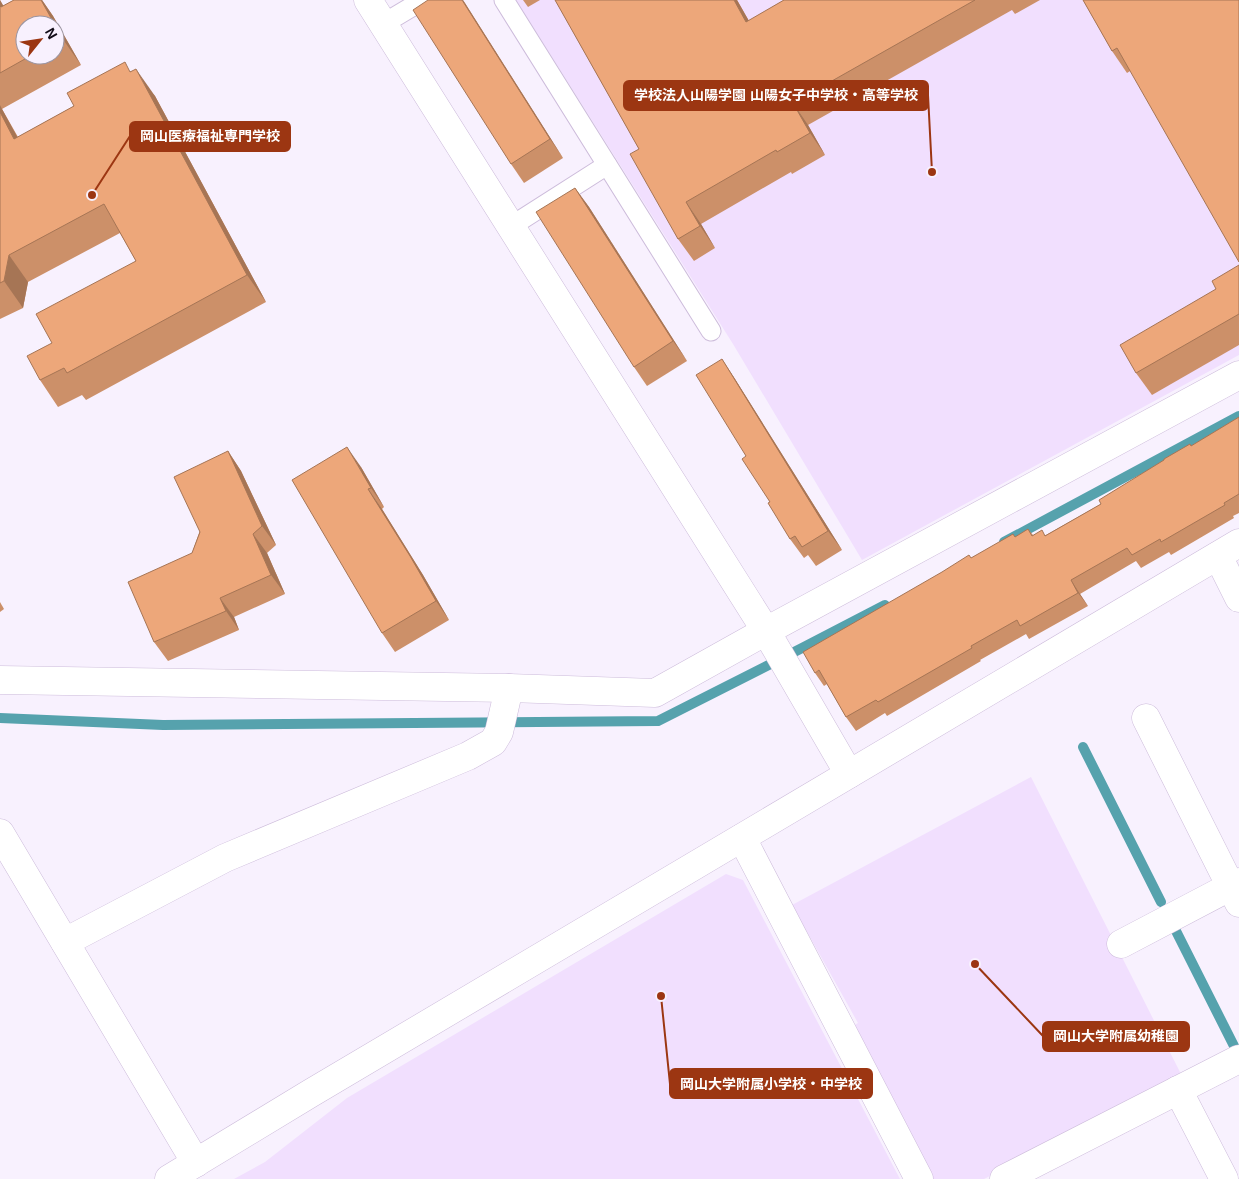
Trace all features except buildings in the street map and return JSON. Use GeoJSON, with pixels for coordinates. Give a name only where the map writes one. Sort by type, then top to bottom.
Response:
{"type":"FeatureCollection","features":[{"type":"Feature","properties":{"kind":"street"},"geometry":{"type":"LineString","coordinates":[[368,0],[769,637],[850,774]]}},
{"type":"Feature","properties":{"kind":"street"},"geometry":{"type":"LineString","coordinates":[[0,680],[504,710],[655,693],[769,637],[1239,375]]}},
{"type":"Feature","properties":{"kind":"street"},"geometry":{"type":"LineString","coordinates":[[168,1179],[1228,549],[1239,598]]}},
{"type":"Feature","properties":{"kind":"street"},"geometry":{"type":"LineString","coordinates":[[65,942],[225,858],[468,756],[493,742],[504,710]]}},
{"type":"Feature","properties":{"kind":"street"},"geometry":{"type":"LineString","coordinates":[[1121,944],[1236,890],[1146,718]]}},
{"type":"Feature","properties":{"kind":"street"},"geometry":{"type":"LineString","coordinates":[[1,837],[196,1163]]}},
{"type":"Feature","properties":{"kind":"street"},"geometry":{"type":"LineString","coordinates":[[742,838],[919,1179]]}},
{"type":"Feature","properties":{"kind":"street"},"geometry":{"type":"LineString","coordinates":[[1004,1179],[1239,1059]]}},
{"type":"Feature","properties":{"kind":"street"},"geometry":{"type":"LineString","coordinates":[[1178,1090],[1224,1179]]}},
{"type":"Feature","properties":{"kind":"lane"},"geometry":{"type":"LineString","coordinates":[[383,24],[423,0]]}},
{"type":"Feature","properties":{"kind":"lane"},"geometry":{"type":"LineString","coordinates":[[504,0],[710,331]]}},
{"type":"Feature","properties":{"kind":"lane"},"geometry":{"type":"LineString","coordinates":[[510,227],[607,165]]}},
{"type":"Feature","properties":{"kind":"shaded area"},"geometry":{"type":"Polygon","coordinates":[[[516,0],[1239,0],[1239,355],[862,560],[733,344],[516,0]]]}},
{"type":"Feature","properties":{"kind":"shaded area"},"geometry":{"type":"Polygon","coordinates":[[[1031,777],[1183,1078],[984,1179],[931,1179],[853,1026],[858,1023],[792,905],[1031,777]]]}},
{"type":"Feature","properties":{"kind":"shaded area"},"geometry":{"type":"Polygon","coordinates":[[[726,874],[743,880],[900,1179],[234,1179],[265,1162],[347,1098],[726,874]]]}},
{"type":"Feature","properties":{"kind":"waterway"},"geometry":{"type":"LineString","coordinates":[[1004,542],[1239,416]]}},
{"type":"Feature","properties":{"kind":"waterway"},"geometry":{"type":"LineString","coordinates":[[0,718],[163,725],[658,721],[885,605]]}},
{"type":"Feature","properties":{"kind":"waterway"},"geometry":{"type":"LineString","coordinates":[[1083,747],[1161,902]]}},
{"type":"Feature","properties":{"kind":"waterway"},"geometry":{"type":"LineString","coordinates":[[1176,931],[1234,1046]]}},
{"type":"Feature","properties":{"kind":"place","name":"学校法人山陽学園 山陽女子中学校・高等学校"},"geometry":{"type":"Point","coordinates":[932,172]}},
{"type":"Feature","properties":{"kind":"place","name":"岡山医療福祉専門学校"},"geometry":{"type":"Point","coordinates":[92,195]}},
{"type":"Feature","properties":{"kind":"place","name":"岡山大学附属幼稚園"},"geometry":{"type":"Point","coordinates":[975,964]}},
{"type":"Feature","properties":{"kind":"place","name":"岡山大学附属小学校・中学校"},"geometry":{"type":"Point","coordinates":[661,996]}}]}
